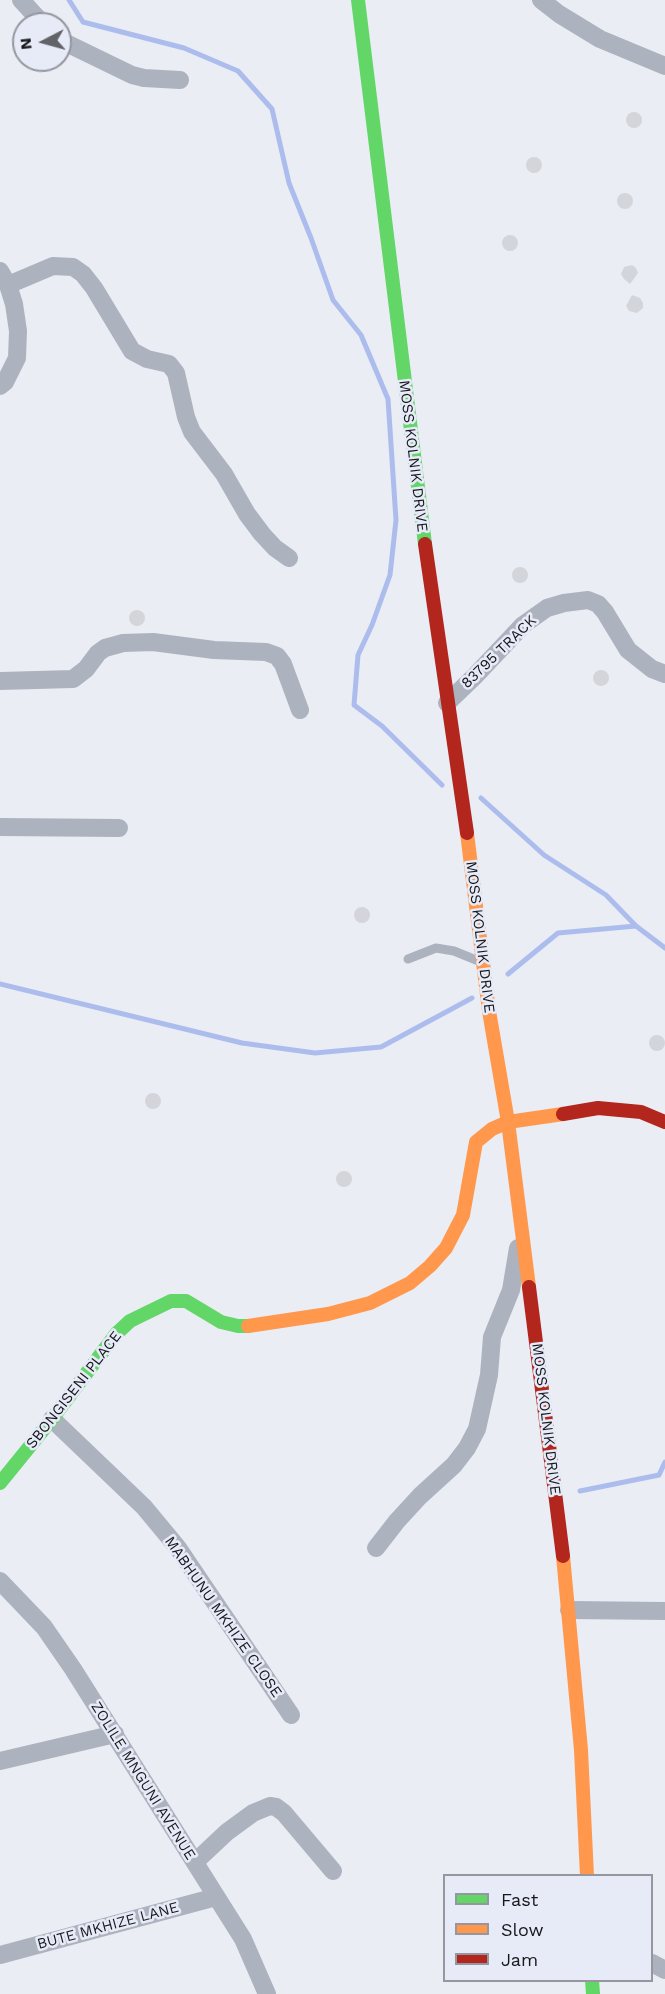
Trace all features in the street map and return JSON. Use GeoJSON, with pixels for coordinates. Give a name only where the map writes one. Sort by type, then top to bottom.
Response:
{"type":"FeatureCollection","features":[{"type":"Feature","properties":{"kind":"main road","name":"MOSS KOLNIK DRIVE"},"geometry":{"type":"LineString","coordinates":[[358,0],[424,545],[507,1122],[562,1540],[581,1750],[587,1874]]}},
{"type":"Feature","properties":{"kind":"main road"},"geometry":{"type":"LineString","coordinates":[[507,1122],[598,1108],[641,1112],[665,1122]]}},
{"type":"Feature","properties":{"kind":"main road","name":"SBONGISENI PLACE"},"geometry":{"type":"LineString","coordinates":[[0,1483],[116,1334],[130,1321],[171,1301],[186,1301],[222,1322],[238,1326],[254,1326],[348,1310],[370,1303],[410,1283],[441,1254],[456,1231],[468,1195],[476,1142],[507,1122]]}},
{"type":"Feature","properties":{"kind":"street"},"geometry":{"type":"LineString","coordinates":[[21,0],[32,12]]}},
{"type":"Feature","properties":{"kind":"street"},"geometry":{"type":"LineString","coordinates":[[541,0],[600,39],[665,66]]}},
{"type":"Feature","properties":{"kind":"street"},"geometry":{"type":"LineString","coordinates":[[72,46],[132,75],[180,80]]}},
{"type":"Feature","properties":{"kind":"street"},"geometry":{"type":"LineString","coordinates":[[0,386],[17,358],[18,331],[14,304],[4,278],[53,266],[73,267],[83,274],[94,288],[112,322],[132,351],[147,359],[169,364],[176,373],[186,417],[192,432],[224,474],[247,514],[262,534],[275,548],[289,558]]}},
{"type":"Feature","properties":{"kind":"street","name":"83795 TRACK"},"geometry":{"type":"LineString","coordinates":[[447,703],[523,625],[548,608],[564,603],[588,600],[597,604],[605,612],[628,650],[652,669],[665,674]]}},
{"type":"Feature","properties":{"kind":"street"},"geometry":{"type":"LineString","coordinates":[[0,681],[73,679],[86,669],[105,648],[123,642],[153,642],[214,650],[266,652],[277,656],[283,664],[300,710]]}},
{"type":"Feature","properties":{"kind":"street"},"geometry":{"type":"LineString","coordinates":[[0,827],[119,828]]}},
{"type":"Feature","properties":{"kind":"street"},"geometry":{"type":"LineString","coordinates":[[376,1548],[412,1504],[454,1465],[477,1430],[489,1374],[492,1337],[511,1290],[521,1225]]}},
{"type":"Feature","properties":{"kind":"street","name":"MABHUNU MKHIZE CLOSE"},"geometry":{"type":"LineString","coordinates":[[52,1419],[144,1507],[178,1548],[291,1715]]}},
{"type":"Feature","properties":{"kind":"street","name":"ZOLILE MNGUNI AVENUE"},"geometry":{"type":"LineString","coordinates":[[0,1581],[44,1627],[115,1734],[243,1939],[267,1994]]}},
{"type":"Feature","properties":{"kind":"street"},"geometry":{"type":"LineString","coordinates":[[568,1610],[665,1611]]}},
{"type":"Feature","properties":{"kind":"street"},"geometry":{"type":"LineString","coordinates":[[0,1761],[115,1734]]}},
{"type":"Feature","properties":{"kind":"street"},"geometry":{"type":"LineString","coordinates":[[195,1862],[227,1832],[253,1813],[270,1806],[284,1813],[333,1871]]}},
{"type":"Feature","properties":{"kind":"street","name":"BUTE MKHIZE LANE"},"geometry":{"type":"LineString","coordinates":[[0,1955],[216,1897]]}},
{"type":"Feature","properties":{"kind":"lane"},"geometry":{"type":"LineString","coordinates":[[408,959],[436,948],[454,951],[483,963]]}},
{"type":"Feature","properties":{"kind":"building"},"geometry":{"type":"Polygon","coordinates":[[[631,112],[637,112],[642,120],[640,126],[631,128],[626,123],[626,117],[631,112]]]}},
{"type":"Feature","properties":{"kind":"building"},"geometry":{"type":"Polygon","coordinates":[[[531,157],[537,157],[542,165],[540,171],[531,173],[526,168],[526,162],[531,157]]]}},
{"type":"Feature","properties":{"kind":"building"},"geometry":{"type":"Polygon","coordinates":[[[622,193],[628,193],[633,201],[631,207],[622,209],[617,204],[617,198],[622,193]]]}},
{"type":"Feature","properties":{"kind":"building"},"geometry":{"type":"Polygon","coordinates":[[[507,235],[513,235],[518,243],[516,249],[507,251],[502,246],[502,240],[507,235]]]}},
{"type":"Feature","properties":{"kind":"building"},"geometry":{"type":"Polygon","coordinates":[[[632,265],[638,273],[630,284],[621,274],[624,267],[632,265]]]}},
{"type":"Feature","properties":{"kind":"building"},"geometry":{"type":"Polygon","coordinates":[[[632,295],[640,298],[643,303],[643,308],[637,313],[629,311],[626,306],[632,295]]]}},
{"type":"Feature","properties":{"kind":"building"},"geometry":{"type":"Polygon","coordinates":[[[517,567],[523,567],[528,575],[526,581],[517,583],[512,578],[512,572],[517,567]]]}},
{"type":"Feature","properties":{"kind":"building"},"geometry":{"type":"Polygon","coordinates":[[[134,610],[140,610],[145,618],[143,624],[134,626],[129,621],[129,615],[134,610]]]}},
{"type":"Feature","properties":{"kind":"building"},"geometry":{"type":"Polygon","coordinates":[[[598,670],[604,670],[609,678],[607,684],[598,686],[593,681],[593,675],[598,670]]]}},
{"type":"Feature","properties":{"kind":"building"},"geometry":{"type":"Polygon","coordinates":[[[359,907],[365,907],[370,915],[368,921],[359,923],[354,918],[354,912],[359,907]]]}},
{"type":"Feature","properties":{"kind":"building"},"geometry":{"type":"Polygon","coordinates":[[[654,1035],[660,1035],[665,1043],[663,1049],[654,1051],[649,1046],[649,1040],[654,1035]]]}},
{"type":"Feature","properties":{"kind":"building"},"geometry":{"type":"Polygon","coordinates":[[[150,1093],[156,1093],[161,1101],[159,1107],[150,1109],[145,1104],[145,1098],[150,1093]]]}},
{"type":"Feature","properties":{"kind":"building"},"geometry":{"type":"Polygon","coordinates":[[[341,1171],[347,1171],[352,1179],[350,1185],[341,1187],[336,1182],[336,1176],[341,1171]]]}},
{"type":"Feature","properties":{"kind":"waterway"},"geometry":{"type":"LineString","coordinates":[[69,0],[83,22],[184,48],[238,71],[272,109],[289,183],[333,300],[361,335],[388,399],[396,520],[390,575],[372,625],[358,655],[354,705],[382,726],[442,785]]}},
{"type":"Feature","properties":{"kind":"waterway"},"geometry":{"type":"LineString","coordinates":[[481,798],[544,855],[606,895],[636,926]]}},
{"type":"Feature","properties":{"kind":"waterway"},"geometry":{"type":"LineString","coordinates":[[508,974],[558,933],[636,926],[665,948]]}},
{"type":"Feature","properties":{"kind":"waterway"},"geometry":{"type":"LineString","coordinates":[[0,984],[242,1043],[315,1053],[381,1047],[472,998]]}},
{"type":"Feature","properties":{"kind":"waterway"},"geometry":{"type":"LineString","coordinates":[[580,1491],[659,1475],[665,1462]]}},
{"type":"Feature","properties":{"kind":"traffic: fast"},"geometry":{"type":"LineString","coordinates":[[358,0],[425,544]]}},
{"type":"Feature","properties":{"kind":"traffic: fast"},"geometry":{"type":"LineString","coordinates":[[0,1483],[116,1334],[130,1321],[171,1301],[186,1301],[221,1322],[248,1326]]}},
{"type":"Feature","properties":{"kind":"traffic: fast"},"geometry":{"type":"LineString","coordinates":[[592,1982],[593,1994]]}},
{"type":"Feature","properties":{"kind":"traffic: slow"},"geometry":{"type":"LineString","coordinates":[[467,833],[489,1011],[508,1122],[529,1287]]}},
{"type":"Feature","properties":{"kind":"traffic: slow"},"geometry":{"type":"LineString","coordinates":[[248,1326],[328,1314],[370,1303],[410,1283],[446,1248],[463,1215],[476,1142],[492,1129],[508,1122],[563,1114]]}},
{"type":"Feature","properties":{"kind":"traffic: slow"},"geometry":{"type":"LineString","coordinates":[[563,1556],[581,1750],[587,1874]]}},
{"type":"Feature","properties":{"kind":"traffic: jam"},"geometry":{"type":"LineString","coordinates":[[425,544],[467,833]]}},
{"type":"Feature","properties":{"kind":"traffic: jam"},"geometry":{"type":"LineString","coordinates":[[563,1114],[598,1108],[641,1112],[665,1122]]}},
{"type":"Feature","properties":{"kind":"traffic: jam"},"geometry":{"type":"LineString","coordinates":[[529,1287],[563,1556]]}}]}
